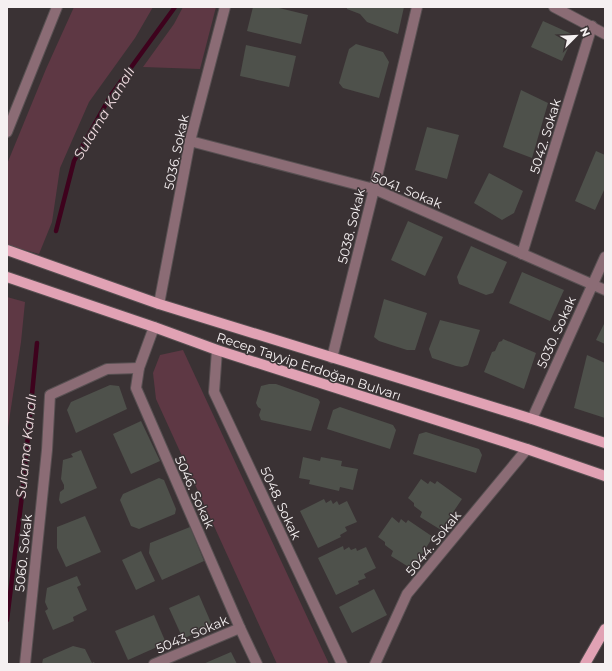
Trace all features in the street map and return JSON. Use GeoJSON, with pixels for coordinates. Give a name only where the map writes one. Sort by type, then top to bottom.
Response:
{"type":"FeatureCollection","features":[{"type":"Feature","properties":{"kind":"main road","name":"Recep Tayyip Erdoğan Bulvarı"},"geometry":{"type":"LineString","coordinates":[[7,250],[159,304],[605,443]]}},
{"type":"Feature","properties":{"kind":"main road","name":"Recep Tayyip Erdoğan Bulvarı"},"geometry":{"type":"LineString","coordinates":[[7,277],[154,326],[217,350],[527,449],[605,476]]}},
{"type":"Feature","properties":{"kind":"main road"},"geometry":{"type":"LineString","coordinates":[[585,664],[605,629]]}},
{"type":"Feature","properties":{"kind":"street"},"geometry":{"type":"LineString","coordinates":[[7,132],[56,7]]}},
{"type":"Feature","properties":{"kind":"street","name":"5036. Sokak"},"geometry":{"type":"LineString","coordinates":[[159,304],[190,141],[225,7]]}},
{"type":"Feature","properties":{"kind":"street","name":"5038. Sokak"},"geometry":{"type":"LineString","coordinates":[[332,358],[417,7]]}},
{"type":"Feature","properties":{"kind":"street"},"geometry":{"type":"LineString","coordinates":[[554,7],[605,34]]}},
{"type":"Feature","properties":{"kind":"street","name":"5042. Sokak"},"geometry":{"type":"LineString","coordinates":[[522,254],[592,26]]}},
{"type":"Feature","properties":{"kind":"street","name":"5041. Sokak"},"geometry":{"type":"LineString","coordinates":[[190,141],[374,189],[605,290]]}},
{"type":"Feature","properties":{"kind":"street","name":"5030. Sokak"},"geometry":{"type":"LineString","coordinates":[[532,419],[605,257]]}},
{"type":"Feature","properties":{"kind":"street","name":"5046. Sokak"},"geometry":{"type":"LineString","coordinates":[[154,326],[139,368],[136,388],[257,664]]}},
{"type":"Feature","properties":{"kind":"street","name":"5048. Sokak"},"geometry":{"type":"LineString","coordinates":[[217,350],[214,392],[342,664]]}},
{"type":"Feature","properties":{"kind":"street","name":"5060. Sokak"},"geometry":{"type":"LineString","coordinates":[[25,664],[47,450],[50,395],[107,369],[139,368]]}},
{"type":"Feature","properties":{"kind":"street","name":"5044. Sokak"},"geometry":{"type":"LineString","coordinates":[[375,664],[407,594],[527,449]]}},
{"type":"Feature","properties":{"kind":"street","name":"5043. Sokak"},"geometry":{"type":"LineString","coordinates":[[154,664],[240,628]]}},
{"type":"Feature","properties":{"kind":"shaded area"},"geometry":{"type":"Polygon","coordinates":[[[74,7],[153,7],[135,38],[89,102],[60,168],[52,222],[39,254],[7,245],[7,164],[46,69],[74,7]]]}},
{"type":"Feature","properties":{"kind":"shaded area"},"geometry":{"type":"Polygon","coordinates":[[[183,7],[216,7],[200,69],[143,67],[174,24],[183,7]]]}},
{"type":"Feature","properties":{"kind":"shaded area"},"geometry":{"type":"Polygon","coordinates":[[[7,297],[25,302],[21,342],[7,434],[7,297]]]}},
{"type":"Feature","properties":{"kind":"shaded area"},"geometry":{"type":"Polygon","coordinates":[[[183,350],[329,664],[277,664],[156,399],[153,373],[160,355],[183,350]]]}},
{"type":"Feature","properties":{"kind":"building"},"geometry":{"type":"Polygon","coordinates":[[[253,7],[275,7],[308,15],[301,44],[247,31],[253,7]]]}},
{"type":"Feature","properties":{"kind":"building"},"geometry":{"type":"Polygon","coordinates":[[[347,7],[404,7],[398,34],[367,22],[360,14],[347,9],[347,7]]]}},
{"type":"Feature","properties":{"kind":"building"},"geometry":{"type":"Polygon","coordinates":[[[543,21],[574,35],[562,61],[531,47],[543,21]]]}},
{"type":"Feature","properties":{"kind":"building"},"geometry":{"type":"Polygon","coordinates":[[[356,44],[383,52],[389,62],[379,98],[343,88],[339,83],[349,49],[356,44]]]}},
{"type":"Feature","properties":{"kind":"building"},"geometry":{"type":"Polygon","coordinates":[[[246,45],[296,56],[289,87],[240,76],[246,45]]]}},
{"type":"Feature","properties":{"kind":"building"},"geometry":{"type":"Polygon","coordinates":[[[521,90],[548,103],[532,158],[503,147],[521,90]]]}},
{"type":"Feature","properties":{"kind":"building"},"geometry":{"type":"Polygon","coordinates":[[[427,127],[459,135],[447,179],[415,170],[427,127]]]}},
{"type":"Feature","properties":{"kind":"building"},"geometry":{"type":"Polygon","coordinates":[[[596,151],[605,155],[605,188],[595,210],[575,201],[596,151]]]}},
{"type":"Feature","properties":{"kind":"building"},"geometry":{"type":"Polygon","coordinates":[[[489,173],[523,191],[514,213],[502,220],[474,203],[489,173]]]}},
{"type":"Feature","properties":{"kind":"building"},"geometry":{"type":"Polygon","coordinates":[[[408,221],[443,237],[425,276],[391,260],[408,221]]]}},
{"type":"Feature","properties":{"kind":"building"},"geometry":{"type":"Polygon","coordinates":[[[471,246],[507,262],[493,293],[486,295],[459,284],[457,277],[471,246]]]}},
{"type":"Feature","properties":{"kind":"building"},"geometry":{"type":"Polygon","coordinates":[[[522,272],[564,290],[550,321],[509,303],[522,272]]]}},
{"type":"Feature","properties":{"kind":"building"},"geometry":{"type":"Polygon","coordinates":[[[384,299],[427,313],[415,350],[407,350],[379,341],[374,337],[384,299]]]}},
{"type":"Feature","properties":{"kind":"building"},"geometry":{"type":"Polygon","coordinates":[[[440,320],[480,330],[468,365],[462,367],[456,366],[432,358],[429,349],[440,320]]]}},
{"type":"Feature","properties":{"kind":"building"},"geometry":{"type":"Polygon","coordinates":[[[605,322],[605,344],[596,340],[605,322]]]}},
{"type":"Feature","properties":{"kind":"building"},"geometry":{"type":"Polygon","coordinates":[[[503,339],[536,353],[524,389],[484,372],[492,352],[495,351],[499,342],[503,339]]]}},
{"type":"Feature","properties":{"kind":"building"},"geometry":{"type":"Polygon","coordinates":[[[587,355],[605,363],[605,418],[574,408],[587,355]]]}},
{"type":"Feature","properties":{"kind":"building"},"geometry":{"type":"Polygon","coordinates":[[[276,384],[318,399],[320,402],[311,431],[261,420],[259,415],[261,409],[256,403],[261,386],[276,384]]]}},
{"type":"Feature","properties":{"kind":"building"},"geometry":{"type":"Polygon","coordinates":[[[110,385],[119,386],[127,409],[76,433],[67,410],[71,402],[110,385]]]}},
{"type":"Feature","properties":{"kind":"building"},"geometry":{"type":"Polygon","coordinates":[[[340,407],[393,425],[396,430],[390,449],[327,429],[333,410],[340,407]]]}},
{"type":"Feature","properties":{"kind":"building"},"geometry":{"type":"Polygon","coordinates":[[[141,421],[160,461],[131,474],[113,434],[141,421]]]}},
{"type":"Feature","properties":{"kind":"building"},"geometry":{"type":"Polygon","coordinates":[[[426,432],[479,449],[482,455],[476,473],[413,454],[419,434],[426,432]]]}},
{"type":"Feature","properties":{"kind":"building"},"geometry":{"type":"Polygon","coordinates":[[[81,450],[97,488],[61,504],[59,500],[60,492],[64,489],[61,479],[63,460],[73,457],[71,454],[81,450]]]}},
{"type":"Feature","properties":{"kind":"building"},"geometry":{"type":"Polygon","coordinates":[[[303,457],[320,461],[321,457],[342,461],[341,466],[358,469],[353,490],[340,487],[339,491],[309,484],[310,480],[299,478],[303,457]]]}},
{"type":"Feature","properties":{"kind":"building"},"geometry":{"type":"Polygon","coordinates":[[[159,478],[164,480],[176,509],[175,514],[139,529],[131,526],[120,500],[123,494],[159,478]]]}},
{"type":"Feature","properties":{"kind":"building"},"geometry":{"type":"Polygon","coordinates":[[[421,479],[428,484],[430,481],[435,484],[437,481],[462,499],[441,530],[420,517],[422,512],[414,506],[414,503],[408,498],[421,479]]]}},
{"type":"Feature","properties":{"kind":"building"},"geometry":{"type":"Polygon","coordinates":[[[324,499],[326,503],[331,500],[333,504],[337,501],[339,505],[347,501],[357,522],[345,527],[347,531],[340,535],[341,537],[318,548],[300,511],[324,499]]]}},
{"type":"Feature","properties":{"kind":"building"},"geometry":{"type":"Polygon","coordinates":[[[85,516],[101,552],[66,567],[57,548],[57,527],[85,516]]]}},
{"type":"Feature","properties":{"kind":"building"},"geometry":{"type":"Polygon","coordinates":[[[392,517],[399,523],[401,519],[406,523],[408,520],[433,537],[412,569],[391,556],[393,551],[378,537],[392,517]]]}},
{"type":"Feature","properties":{"kind":"building"},"geometry":{"type":"Polygon","coordinates":[[[190,527],[204,561],[162,580],[149,553],[150,543],[190,527]]]}},
{"type":"Feature","properties":{"kind":"building"},"geometry":{"type":"Polygon","coordinates":[[[343,546],[344,550],[349,547],[351,550],[356,548],[357,551],[366,547],[376,568],[364,574],[366,578],[358,581],[359,584],[336,595],[318,558],[343,546]]]}},
{"type":"Feature","properties":{"kind":"building"},"geometry":{"type":"Polygon","coordinates":[[[141,551],[155,581],[136,590],[122,560],[141,551]]]}},
{"type":"Feature","properties":{"kind":"building"},"geometry":{"type":"Polygon","coordinates":[[[77,576],[81,585],[77,587],[87,610],[73,617],[74,621],[53,630],[45,611],[48,609],[45,602],[47,588],[77,576]]]}},
{"type":"Feature","properties":{"kind":"building"},"geometry":{"type":"Polygon","coordinates":[[[374,589],[387,615],[352,633],[339,607],[374,589]]]}},
{"type":"Feature","properties":{"kind":"building"},"geometry":{"type":"Polygon","coordinates":[[[199,595],[212,625],[183,639],[169,608],[199,595]]]}},
{"type":"Feature","properties":{"kind":"building"},"geometry":{"type":"Polygon","coordinates":[[[154,615],[166,643],[128,660],[115,631],[154,615]]]}},
{"type":"Feature","properties":{"kind":"building"},"geometry":{"type":"Polygon","coordinates":[[[73,646],[85,649],[92,663],[94,662],[95,664],[42,664],[43,659],[73,646]]]}},
{"type":"Feature","properties":{"kind":"building"},"geometry":{"type":"Polygon","coordinates":[[[231,652],[237,664],[203,664],[231,652]]]}},
{"type":"Feature","properties":{"kind":"waterway","name":"Sulama Kanalı"},"geometry":{"type":"LineString","coordinates":[[56,231],[74,161],[111,95],[175,7]]}},
{"type":"Feature","properties":{"kind":"waterway","name":"Sulama Kanalı"},"geometry":{"type":"LineString","coordinates":[[7,620],[23,487],[37,343]]}}]}
